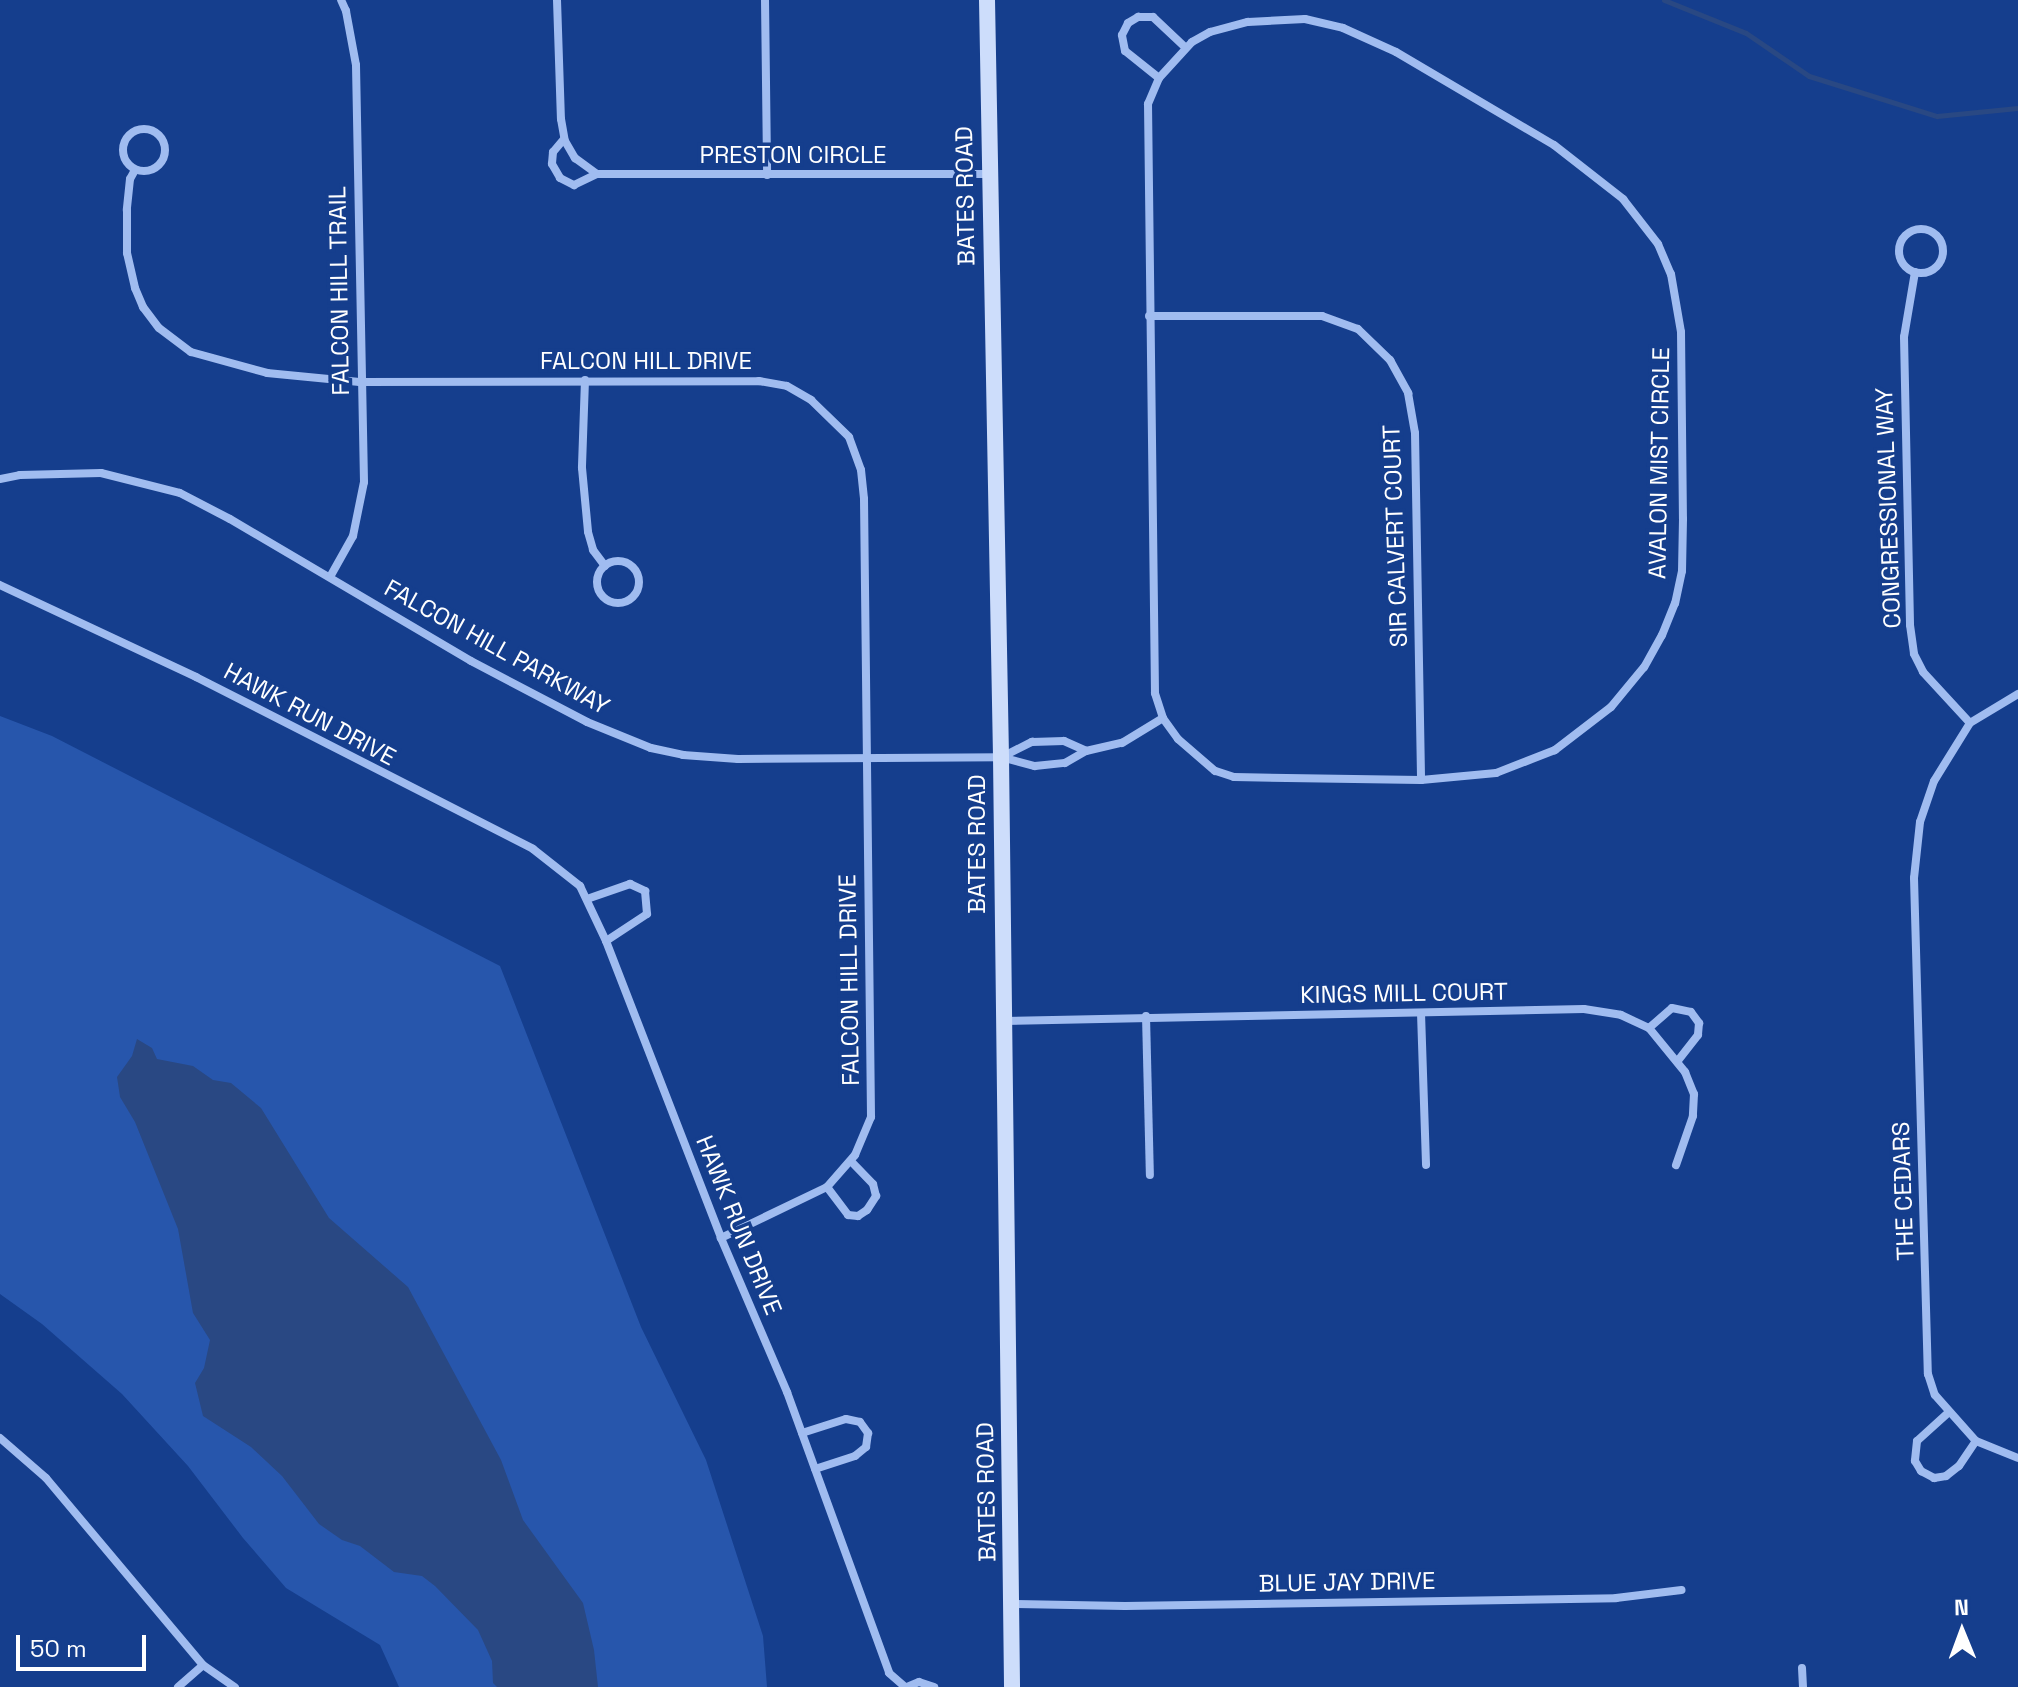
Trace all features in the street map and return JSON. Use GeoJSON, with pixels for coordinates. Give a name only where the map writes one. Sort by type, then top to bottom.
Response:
{"type":"FeatureCollection","features":[{"type":"Feature","properties":{"kind":"street","name":"FALCON HILL TRAIL"},"geometry":{"type":"LineString","coordinates":[[330,577],[353,536],[364,482],[356,65],[341,0]]}},
{"type":"Feature","properties":{"kind":"street","name":"PRESTON CIRCLE"},"geometry":{"type":"LineString","coordinates":[[557,0],[564,139],[553,152],[552,164],[560,178],[574,185],[597,174],[988,174]]}},
{"type":"Feature","properties":{"kind":"street"},"geometry":{"type":"LineString","coordinates":[[765,0],[767,175]]}},
{"type":"Feature","properties":{"kind":"street","name":"BATES ROAD"},"geometry":{"type":"LineString","coordinates":[[987,0],[1001,757],[1012,1687]]}},
{"type":"Feature","properties":{"kind":"street"},"geometry":{"type":"LineString","coordinates":[[1159,78],[1125,51],[1122,35],[1128,23],[1138,17],[1153,17],[1186,48]]}},
{"type":"Feature","properties":{"kind":"street","name":"AVALON MIST CIRCLE"},"geometry":{"type":"LineString","coordinates":[[1305,19],[1343,28],[1396,52],[1554,145],[1602,179],[1642,221],[1658,244],[1671,274],[1681,332],[1683,545],[1680,581],[1662,635],[1622,697],[1555,750],[1496,773],[1421,780],[1234,777],[1215,771],[1197,757],[1163,718],[1152,668],[1146,118],[1151,89],[1186,48],[1210,32],[1269,20],[1305,19]]}},
{"type":"Feature","properties":{"kind":"street","name":"FALCON HILL DRIVE"},"geometry":{"type":"LineString","coordinates":[[136,131],[156,133],[166,150],[161,163],[149,171],[135,170],[122,154],[125,140],[136,131]]}},
{"type":"Feature","properties":{"kind":"street"},"geometry":{"type":"LineString","coordinates":[[564,139],[575,158],[597,174]]}},
{"type":"Feature","properties":{"kind":"street","name":"FALCON HILL DRIVE"},"geometry":{"type":"LineString","coordinates":[[135,170],[130,179],[127,210],[127,253],[143,307],[159,328],[191,352],[267,373],[360,382],[759,381],[787,386],[830,415],[849,437],[861,470],[864,499],[871,1117],[851,1161],[827,1187],[721,1238]]}},
{"type":"Feature","properties":{"kind":"street","name":"CONGRESSIONAL WAY"},"geometry":{"type":"LineString","coordinates":[[1914,230],[1930,230],[1941,240],[1943,255],[1935,268],[1915,272],[1904,265],[1900,245],[1914,230]]}},
{"type":"Feature","properties":{"kind":"street","name":"CONGRESSIONAL WAY"},"geometry":{"type":"LineString","coordinates":[[1915,272],[1904,337],[1910,625],[1914,654],[1923,672],[1970,723]]}},
{"type":"Feature","properties":{"kind":"street","name":"SIR CALVERT COURT"},"geometry":{"type":"LineString","coordinates":[[1149,316],[1322,316],[1358,329],[1390,360],[1408,393],[1415,433],[1421,780]]}},
{"type":"Feature","properties":{"kind":"street"},"geometry":{"type":"LineString","coordinates":[[585,380],[582,468],[588,532],[593,550],[605,566]]}},
{"type":"Feature","properties":{"kind":"street","name":"FALCON HILL PARKWAY"},"geometry":{"type":"LineString","coordinates":[[0,479],[78,472],[113,475],[180,493],[538,697],[587,722],[651,748],[683,755],[738,759],[1001,757],[1035,766],[1065,763],[1086,751],[1122,743],[1163,718]]}},
{"type":"Feature","properties":{"kind":"street"},"geometry":{"type":"LineString","coordinates":[[623,562],[635,569],[640,582],[630,600],[610,602],[599,593],[597,579],[605,566],[623,562]]}},
{"type":"Feature","properties":{"kind":"street","name":"HAWK RUN DRIVE"},"geometry":{"type":"LineString","coordinates":[[0,585],[196,677],[533,849],[580,886],[606,941],[721,1238],[802,1433],[889,1673],[906,1687],[919,1682],[934,1687]]}},
{"type":"Feature","properties":{"kind":"street"},"geometry":{"type":"LineString","coordinates":[[1970,723],[2018,694]]}},
{"type":"Feature","properties":{"kind":"street","name":"THE CEDARS"},"geometry":{"type":"LineString","coordinates":[[1970,723],[1934,781],[1920,822],[1914,878],[1928,1374],[1935,1395],[1976,1441],[2018,1458]]}},
{"type":"Feature","properties":{"kind":"street","name":"FALCON HILL PARKWAY"},"geometry":{"type":"LineString","coordinates":[[1001,757],[1032,742],[1064,741],[1086,751]]}},
{"type":"Feature","properties":{"kind":"street"},"geometry":{"type":"LineString","coordinates":[[587,899],[630,884],[645,891],[647,914],[606,941]]}},
{"type":"Feature","properties":{"kind":"street"},"geometry":{"type":"LineString","coordinates":[[1649,1028],[1672,1008],[1691,1012],[1699,1023],[1698,1035],[1677,1062]]}},
{"type":"Feature","properties":{"kind":"street","name":"KINGS MILL COURT"},"geometry":{"type":"LineString","coordinates":[[1002,1021],[1584,1009],[1621,1015],[1649,1028],[1677,1062],[1694,1094],[1693,1116],[1676,1165]]}},
{"type":"Feature","properties":{"kind":"street"},"geometry":{"type":"LineString","coordinates":[[1421,1013],[1426,1165]]}},
{"type":"Feature","properties":{"kind":"street"},"geometry":{"type":"LineString","coordinates":[[1146,1016],[1150,1175]]}},
{"type":"Feature","properties":{"kind":"street"},"geometry":{"type":"LineString","coordinates":[[827,1187],[848,1215],[858,1216],[867,1210],[876,1196],[873,1184],[851,1161]]}},
{"type":"Feature","properties":{"kind":"street"},"geometry":{"type":"LineString","coordinates":[[1949,1412],[1917,1441],[1915,1461],[1921,1471],[1934,1478],[1946,1476],[1959,1466],[1976,1441]]}},
{"type":"Feature","properties":{"kind":"street"},"geometry":{"type":"LineString","coordinates":[[802,1433],[846,1419],[860,1422],[868,1433],[866,1447],[855,1456],[815,1469]]}},
{"type":"Feature","properties":{"kind":"street"},"geometry":{"type":"LineString","coordinates":[[0,1438],[46,1478],[203,1665],[235,1687]]}},
{"type":"Feature","properties":{"kind":"street","name":"BLUE JAY DRIVE"},"geometry":{"type":"LineString","coordinates":[[1011,1604],[1125,1606],[1601,1598],[1682,1590]]}},
{"type":"Feature","properties":{"kind":"street"},"geometry":{"type":"LineString","coordinates":[[178,1687],[203,1665]]}},
{"type":"Feature","properties":{"kind":"street"},"geometry":{"type":"LineString","coordinates":[[1802,1668],[1803,1687]]}},
{"type":"Feature","properties":{"kind":"shaded area"},"geometry":{"type":"Polygon","coordinates":[[[0,716],[52,736],[500,966],[641,1327],[706,1460],[763,1636],[767,1687],[399,1687],[380,1645],[286,1588],[188,1466],[122,1394],[42,1324],[0,1294],[0,716]]]}},
{"type":"Feature","properties":{"kind":"shaded area"},"geometry":{"type":"Polygon","coordinates":[[[137,1039],[152,1048],[157,1059],[193,1066],[213,1080],[231,1083],[261,1108],[329,1218],[408,1287],[501,1460],[523,1520],[583,1603],[594,1650],[598,1687],[497,1687],[493,1683],[492,1661],[478,1630],[435,1586],[422,1576],[394,1572],[360,1546],[342,1540],[319,1524],[282,1476],[251,1447],[203,1416],[195,1383],[204,1368],[210,1340],[193,1313],[178,1229],[135,1122],[120,1097],[117,1077],[132,1056],[137,1039]]]}},
{"type":"Feature","properties":{"kind":"waterway"},"geometry":{"type":"LineString","coordinates":[[1664,0],[1746,33],[1809,76],[1937,116],[2018,108]]}}]}
